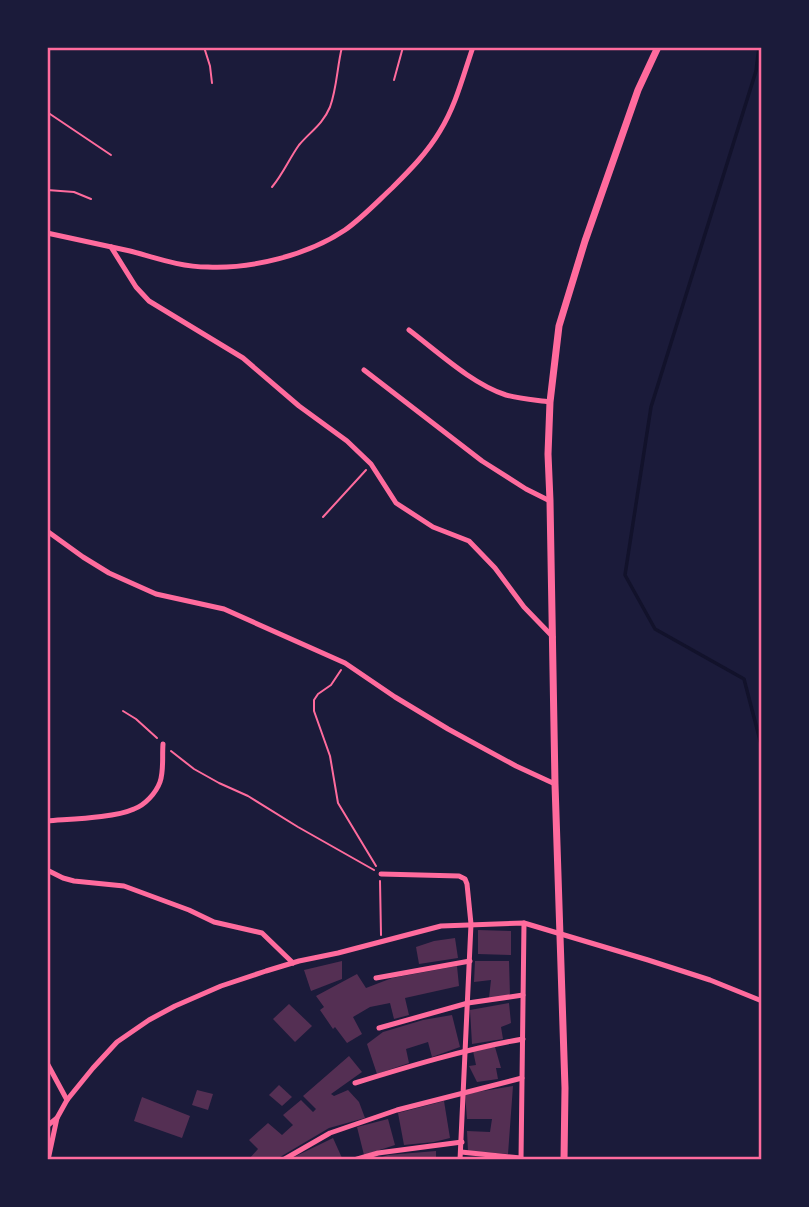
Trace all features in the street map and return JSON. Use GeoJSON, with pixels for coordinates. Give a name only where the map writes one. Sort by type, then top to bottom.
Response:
{"type":"FeatureCollection","features":[{"type":"Feature","properties":{"kind":"street"},"geometry":{"type":"LineString","coordinates":[[47,233],[200,267],[256,264],[304,250],[332,238],[366,213],[412,168],[434,141],[454,104],[473,47]]}},
{"type":"Feature","properties":{"kind":"street"},"geometry":{"type":"LineString","coordinates":[[564,1160],[565,1088],[558,932],[548,454],[550,402],[559,327],[566,298],[638,90],[658,47]]}},
{"type":"Feature","properties":{"kind":"street"},"geometry":{"type":"LineString","coordinates":[[111,247],[136,287],[149,301],[243,358],[299,406],[347,441],[371,464],[396,503],[433,527],[469,541],[495,568],[524,607],[553,636]]}},
{"type":"Feature","properties":{"kind":"street"},"geometry":{"type":"LineString","coordinates":[[409,330],[493,390],[550,402]]}},
{"type":"Feature","properties":{"kind":"street"},"geometry":{"type":"LineString","coordinates":[[364,370],[482,461],[550,501]]}},
{"type":"Feature","properties":{"kind":"street"},"geometry":{"type":"LineString","coordinates":[[47,531],[109,573],[156,594],[224,609],[345,663],[448,729],[555,784]]}},
{"type":"Feature","properties":{"kind":"street"},"geometry":{"type":"LineString","coordinates":[[47,821],[112,814],[138,808],[149,798],[160,781],[163,744]]}},
{"type":"Feature","properties":{"kind":"street"},"geometry":{"type":"LineString","coordinates":[[47,870],[74,881],[124,886],[225,926],[262,933],[293,963]]}},
{"type":"Feature","properties":{"kind":"street"},"geometry":{"type":"LineString","coordinates":[[381,874],[459,876],[467,884],[471,924],[460,1160]]}},
{"type":"Feature","properties":{"kind":"street"},"geometry":{"type":"LineString","coordinates":[[461,1152],[521,1159],[524,923]]}},
{"type":"Feature","properties":{"kind":"street"},"geometry":{"type":"LineString","coordinates":[[48,1160],[57,1118],[68,1100],[117,1042],[134,1030],[176,1006],[221,986],[293,963],[382,943],[441,926],[524,923],[710,980],[762,1001]]}},
{"type":"Feature","properties":{"kind":"street"},"geometry":{"type":"LineString","coordinates":[[376,978],[470,961]]}},
{"type":"Feature","properties":{"kind":"street"},"geometry":{"type":"LineString","coordinates":[[379,1028],[468,1003],[523,995]]}},
{"type":"Feature","properties":{"kind":"street"},"geometry":{"type":"LineString","coordinates":[[355,1083],[466,1051],[523,1039]]}},
{"type":"Feature","properties":{"kind":"street"},"geometry":{"type":"LineString","coordinates":[[47,1063],[68,1100]]}},
{"type":"Feature","properties":{"kind":"street"},"geometry":{"type":"LineString","coordinates":[[283,1160],[330,1133],[397,1110],[522,1078]]}},
{"type":"Feature","properties":{"kind":"street"},"geometry":{"type":"LineString","coordinates":[[47,1126],[57,1118]]}},
{"type":"Feature","properties":{"kind":"street"},"geometry":{"type":"LineString","coordinates":[[354,1160],[378,1153],[462,1142]]}},
{"type":"Feature","properties":{"kind":"path"},"geometry":{"type":"LineString","coordinates":[[204,47],[212,83]]}},
{"type":"Feature","properties":{"kind":"path"},"geometry":{"type":"LineString","coordinates":[[272,187],[301,142],[320,125],[330,107],[342,47]]}},
{"type":"Feature","properties":{"kind":"path"},"geometry":{"type":"LineString","coordinates":[[394,80],[403,47]]}},
{"type":"Feature","properties":{"kind":"path"},"geometry":{"type":"LineString","coordinates":[[47,112],[111,155]]}},
{"type":"Feature","properties":{"kind":"path"},"geometry":{"type":"LineString","coordinates":[[47,190],[74,192],[92,199]]}},
{"type":"Feature","properties":{"kind":"path"},"geometry":{"type":"LineString","coordinates":[[323,517],[371,464]]}},
{"type":"Feature","properties":{"kind":"path"},"geometry":{"type":"LineString","coordinates":[[345,663],[331,685],[314,700],[314,711],[330,756],[338,803],[381,874],[379,885],[382,943]]}},
{"type":"Feature","properties":{"kind":"path"},"geometry":{"type":"LineString","coordinates":[[123,711],[194,769],[248,796],[381,874]]}},
{"type":"Feature","properties":{"kind":"building"},"geometry":{"type":"Polygon","coordinates":[[[478,930],[511,931],[511,955],[478,954],[478,930]]]}},
{"type":"Feature","properties":{"kind":"building"},"geometry":{"type":"Polygon","coordinates":[[[455,938],[458,958],[419,964],[416,947],[455,938]]]}},
{"type":"Feature","properties":{"kind":"building"},"geometry":{"type":"Polygon","coordinates":[[[342,961],[342,979],[311,991],[304,970],[342,961]]]}},
{"type":"Feature","properties":{"kind":"building"},"geometry":{"type":"Polygon","coordinates":[[[475,961],[509,961],[510,996],[489,998],[491,980],[474,982],[475,961]]]}},
{"type":"Feature","properties":{"kind":"building"},"geometry":{"type":"Polygon","coordinates":[[[457,966],[459,986],[405,998],[409,1015],[394,1019],[390,1003],[370,1007],[353,1017],[362,1034],[347,1043],[320,1010],[324,1007],[316,996],[357,974],[366,988],[392,978],[457,966]]]}},
{"type":"Feature","properties":{"kind":"building"},"geometry":{"type":"Polygon","coordinates":[[[509,1003],[511,1023],[501,1027],[503,1039],[472,1044],[470,1010],[509,1003]]]}},
{"type":"Feature","properties":{"kind":"building"},"geometry":{"type":"Polygon","coordinates":[[[289,1004],[312,1026],[295,1042],[273,1019],[289,1004]]]}},
{"type":"Feature","properties":{"kind":"building"},"geometry":{"type":"Polygon","coordinates":[[[452,1015],[460,1047],[432,1057],[428,1042],[406,1049],[409,1063],[377,1074],[367,1044],[383,1032],[452,1015]]]}},
{"type":"Feature","properties":{"kind":"building"},"geometry":{"type":"Polygon","coordinates":[[[495,1047],[501,1068],[496,1068],[498,1079],[477,1082],[469,1066],[476,1065],[473,1051],[495,1047]]]}},
{"type":"Feature","properties":{"kind":"building"},"geometry":{"type":"Polygon","coordinates":[[[349,1056],[362,1072],[331,1094],[334,1096],[348,1090],[359,1102],[365,1118],[329,1128],[275,1160],[248,1160],[258,1149],[249,1140],[268,1123],[282,1135],[293,1125],[283,1115],[301,1100],[313,1112],[316,1109],[303,1096],[349,1056]]]}},
{"type":"Feature","properties":{"kind":"building"},"geometry":{"type":"Polygon","coordinates":[[[279,1085],[292,1097],[282,1106],[269,1095],[279,1085]]]}},
{"type":"Feature","properties":{"kind":"building"},"geometry":{"type":"Polygon","coordinates":[[[513,1086],[508,1154],[468,1151],[467,1131],[490,1132],[492,1119],[467,1119],[465,1094],[513,1086]]]}},
{"type":"Feature","properties":{"kind":"building"},"geometry":{"type":"Polygon","coordinates":[[[197,1090],[213,1094],[208,1110],[192,1105],[197,1090]]]}},
{"type":"Feature","properties":{"kind":"building"},"geometry":{"type":"Polygon","coordinates":[[[142,1097],[190,1116],[182,1138],[134,1121],[142,1097]]]}},
{"type":"Feature","properties":{"kind":"building"},"geometry":{"type":"Polygon","coordinates":[[[444,1101],[450,1138],[404,1145],[398,1113],[444,1101]]]}},
{"type":"Feature","properties":{"kind":"building"},"geometry":{"type":"Polygon","coordinates":[[[388,1119],[395,1145],[364,1155],[357,1127],[388,1119]]]}},
{"type":"Feature","properties":{"kind":"building"},"geometry":{"type":"Polygon","coordinates":[[[333,1138],[342,1158],[288,1160],[333,1138]]]}},
{"type":"Feature","properties":{"kind":"building"},"geometry":{"type":"Polygon","coordinates":[[[436,1151],[436,1160],[373,1160],[388,1155],[436,1151]]]}},
{"type":"Feature","properties":{"kind":"waterway"},"geometry":{"type":"LineString","coordinates":[[759,47],[756,71],[651,407],[625,575],[655,629],[744,679],[762,748]]}}]}
